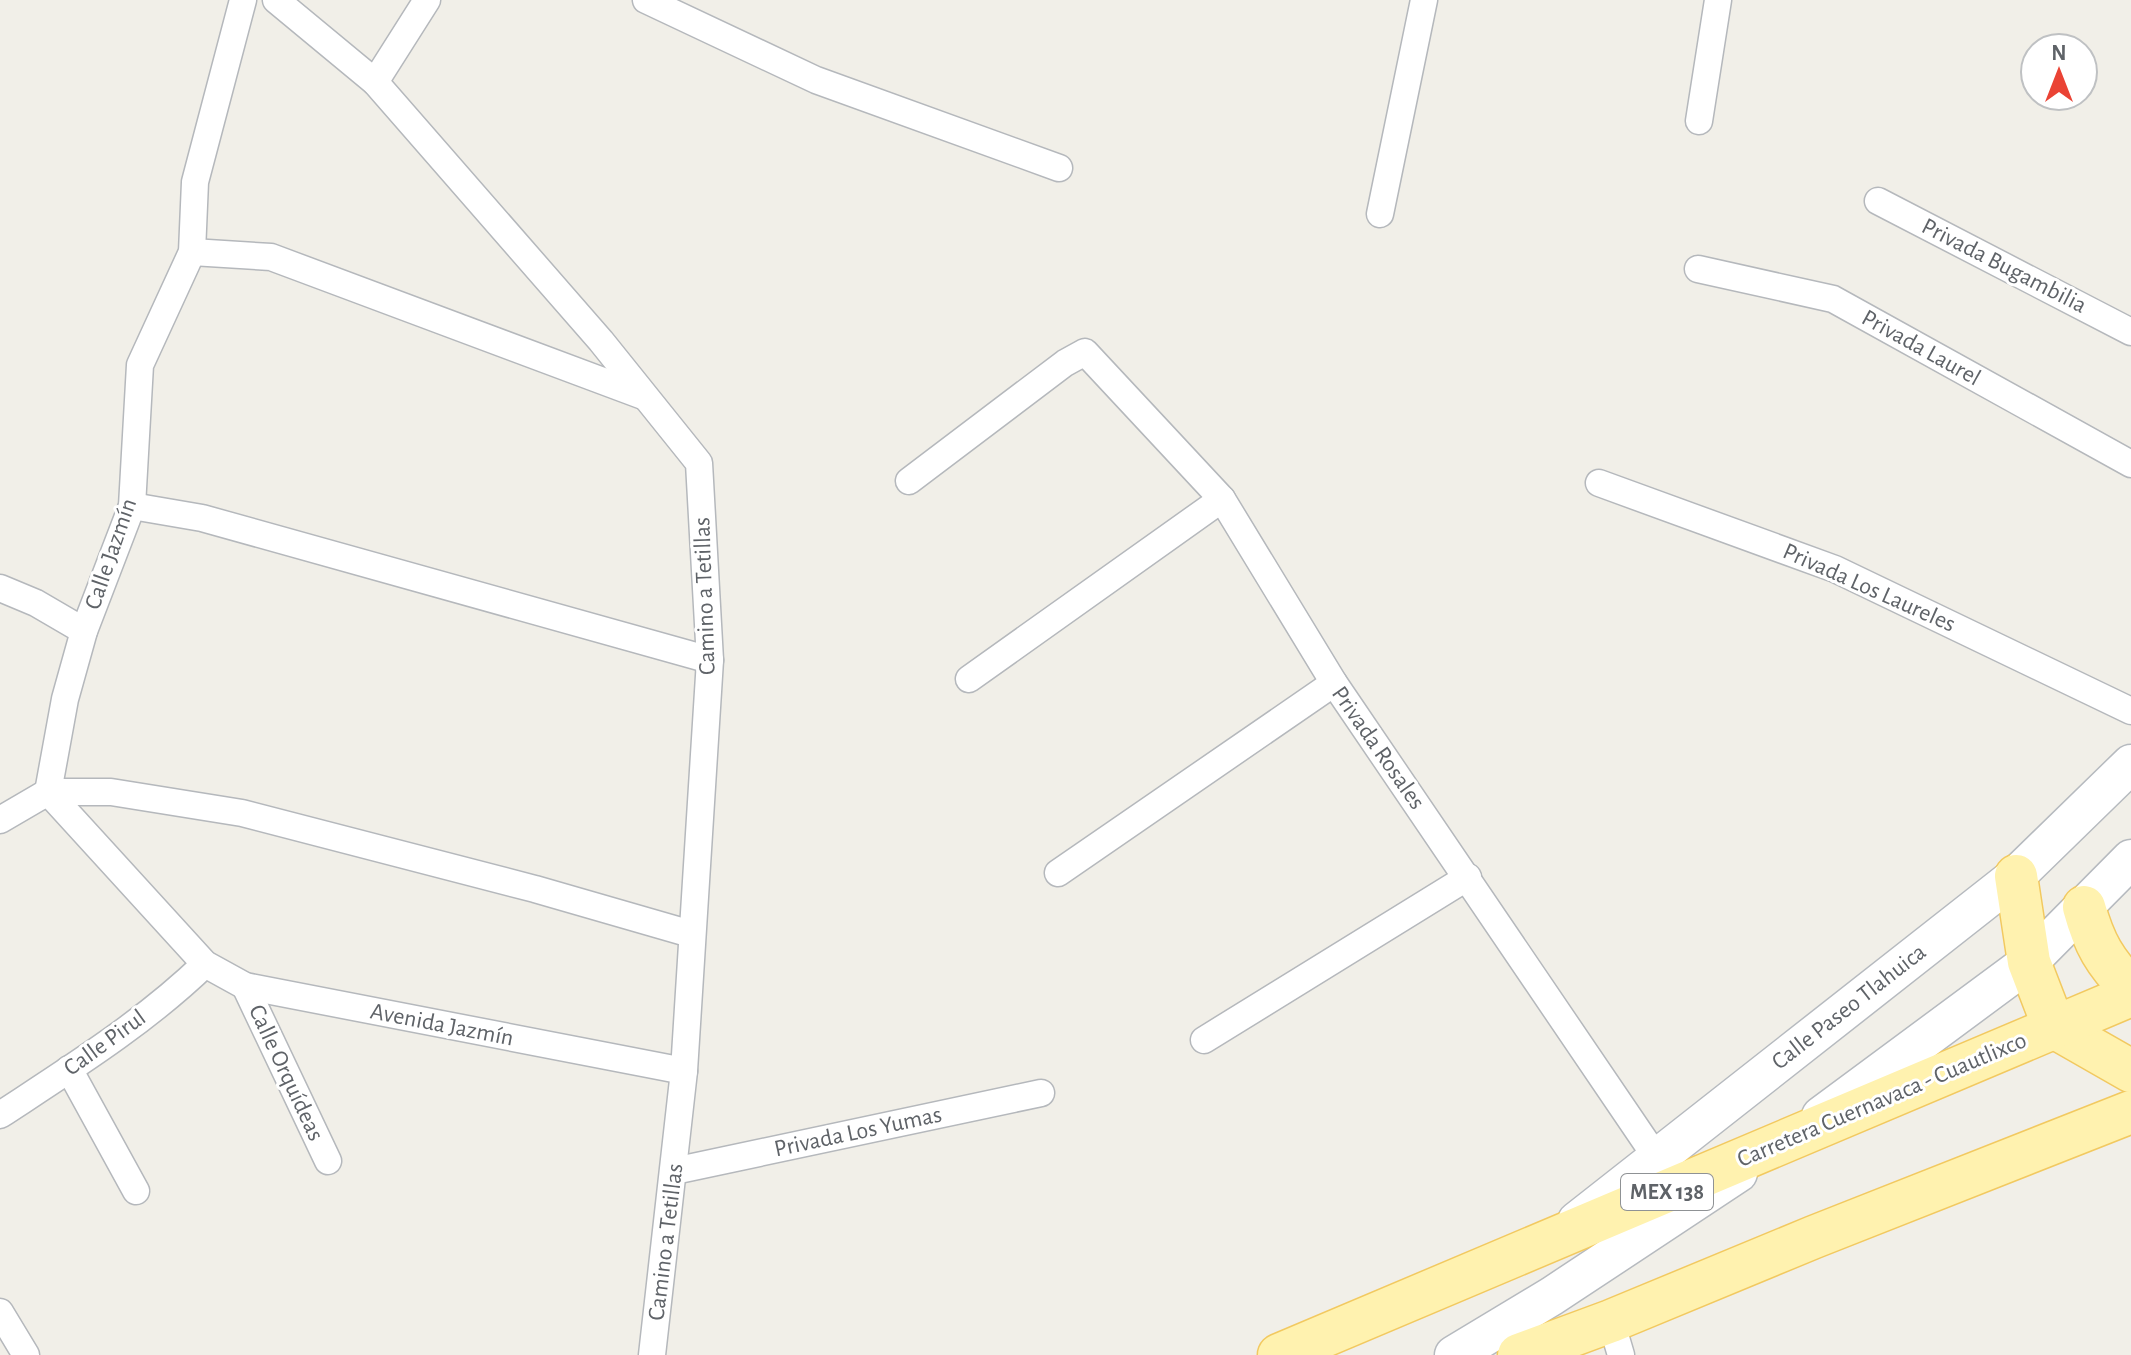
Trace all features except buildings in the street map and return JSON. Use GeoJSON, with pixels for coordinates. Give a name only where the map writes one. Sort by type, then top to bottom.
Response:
{"type":"FeatureCollection","features":[{"type":"Feature","properties":{"kind":"main road","name":"Calle Paseo Tlahuica"},"geometry":{"type":"LineString","coordinates":[[1556,1238],[2016,876],[2131,764]]}},
{"type":"Feature","properties":{"kind":"main road"},"geometry":{"type":"LineString","coordinates":[[1454,1355],[1552,1296],[1785,1142],[2029,962],[2131,859]]}},
{"type":"Feature","properties":{"kind":"main road"},"geometry":{"type":"LineString","coordinates":[[2016,876],[2029,962],[2054,1027],[2131,1071]]}},
{"type":"Feature","properties":{"kind":"main road"},"geometry":{"type":"LineString","coordinates":[[2084,907],[2091,935],[2107,964],[2131,992]]}},
{"type":"Feature","properties":{"kind":"main road","name":"Carretera Cuernavaca - Cuautlixco"},"geometry":{"type":"LineString","coordinates":[[1279,1355],[2131,992]]}},
{"type":"Feature","properties":{"kind":"main road"},"geometry":{"type":"LineString","coordinates":[[1519,1355],[1616,1338],[1829,1231],[2131,1112]]}},
{"type":"Feature","properties":{"kind":"street","name":"Calle Jazmín"},"geometry":{"type":"LineString","coordinates":[[48,792],[65,699],[84,631],[132,506],[140,365],[192,252],[195,182],[243,0]]}},
{"type":"Feature","properties":{"kind":"street","name":"Camino a Tetillas"},"geometry":{"type":"LineString","coordinates":[[276,0],[375,82],[699,463],[710,660],[684,1071],[652,1355]]}},
{"type":"Feature","properties":{"kind":"street"},"geometry":{"type":"LineString","coordinates":[[375,82],[427,0]]}},
{"type":"Feature","properties":{"kind":"street"},"geometry":{"type":"LineString","coordinates":[[646,0],[816,80],[1059,168]]}},
{"type":"Feature","properties":{"kind":"street"},"geometry":{"type":"LineString","coordinates":[[1380,214],[1424,0]]}},
{"type":"Feature","properties":{"kind":"street"},"geometry":{"type":"LineString","coordinates":[[1699,121],[1718,0]]}},
{"type":"Feature","properties":{"kind":"street","name":"Privada Bugambilia"},"geometry":{"type":"LineString","coordinates":[[1878,201],[2131,332]]}},
{"type":"Feature","properties":{"kind":"street"},"geometry":{"type":"LineString","coordinates":[[192,252],[271,257],[646,397]]}},
{"type":"Feature","properties":{"kind":"street","name":"Privada Laurel"},"geometry":{"type":"LineString","coordinates":[[1698,269],[1833,299],[2131,464]]}},
{"type":"Feature","properties":{"kind":"street","name":"Privada Rosales"},"geometry":{"type":"LineString","coordinates":[[909,481],[1065,363],[1085,352],[1222,499],[1334,683],[1656,1157]]}},
{"type":"Feature","properties":{"kind":"street","name":"Privada Los Laureles"},"geometry":{"type":"LineString","coordinates":[[1599,483],[1835,569],[2131,711]]}},
{"type":"Feature","properties":{"kind":"street"},"geometry":{"type":"LineString","coordinates":[[969,679],[1222,499]]}},
{"type":"Feature","properties":{"kind":"street"},"geometry":{"type":"LineString","coordinates":[[132,506],[202,518],[710,660]]}},
{"type":"Feature","properties":{"kind":"street"},"geometry":{"type":"LineString","coordinates":[[0,588],[36,603],[84,631]]}},
{"type":"Feature","properties":{"kind":"street"},"geometry":{"type":"LineString","coordinates":[[1058,873],[1334,683]]}},
{"type":"Feature","properties":{"kind":"street"},"geometry":{"type":"LineString","coordinates":[[0,820],[48,792],[111,792],[242,813],[535,889],[691,934]]}},
{"type":"Feature","properties":{"kind":"street"},"geometry":{"type":"LineString","coordinates":[[48,792],[205,964]]}},
{"type":"Feature","properties":{"kind":"street"},"geometry":{"type":"LineString","coordinates":[[1204,1040],[1468,877]]}},
{"type":"Feature","properties":{"kind":"street","name":"Avenida Jazmín"},"geometry":{"type":"LineString","coordinates":[[205,964],[245,986],[684,1071]]}},
{"type":"Feature","properties":{"kind":"street","name":"Calle Pirul"},"geometry":{"type":"LineString","coordinates":[[0,1115],[180,988],[205,964]]}},
{"type":"Feature","properties":{"kind":"street","name":"Calle Orquídeas"},"geometry":{"type":"LineString","coordinates":[[245,986],[328,1161]]}},
{"type":"Feature","properties":{"kind":"street"},"geometry":{"type":"LineString","coordinates":[[69,1069],[136,1191]]}},
{"type":"Feature","properties":{"kind":"street","name":"Privada Los Yumas"},"geometry":{"type":"LineString","coordinates":[[674,1171],[1041,1093]]}},
{"type":"Feature","properties":{"kind":"street"},"geometry":{"type":"LineString","coordinates":[[0,1312],[26,1355]]}}]}
